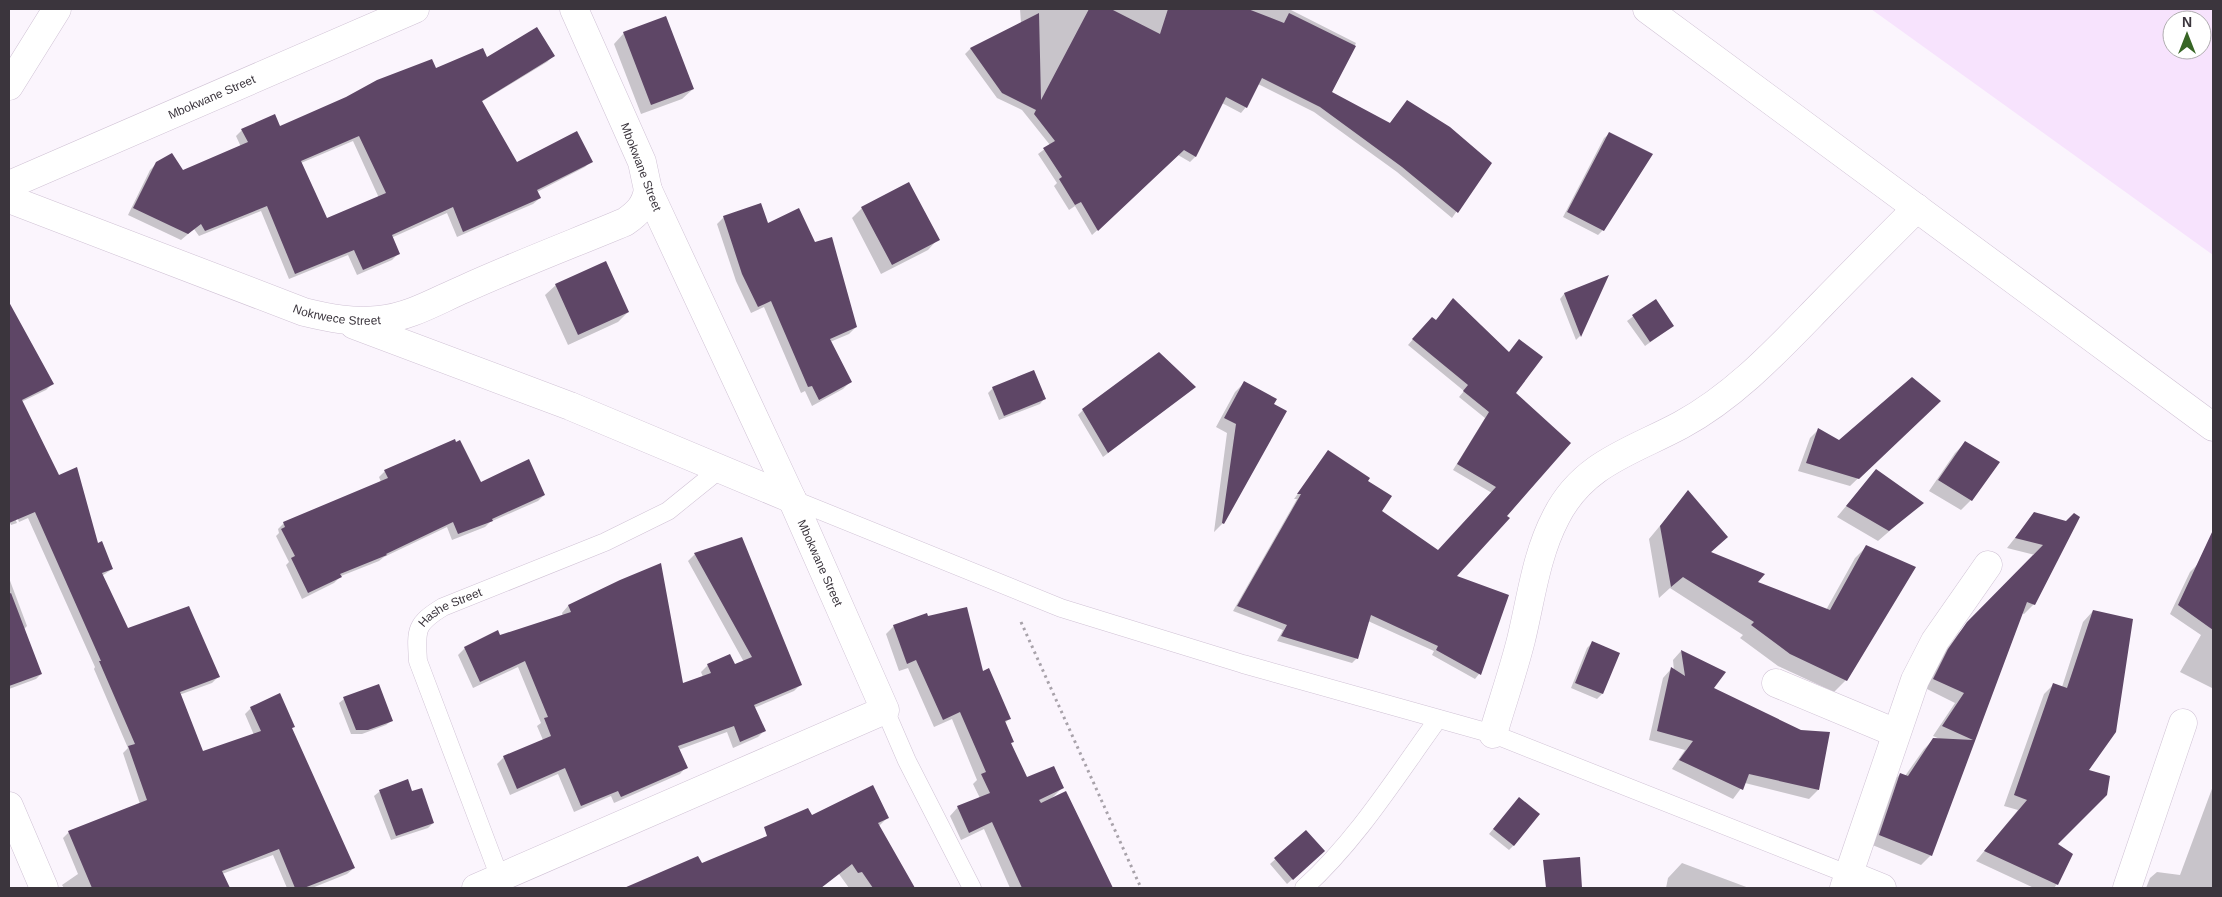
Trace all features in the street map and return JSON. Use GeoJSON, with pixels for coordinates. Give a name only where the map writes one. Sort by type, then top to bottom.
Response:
{"type":"FeatureCollection","features":[{"type":"Feature","properties":{"kind":"street"},"geometry":{"type":"LineString","coordinates":[[9,86],[57,9]]}},
{"type":"Feature","properties":{"kind":"street","name":"Mbokwane Street"},"geometry":{"type":"LineString","coordinates":[[9,185],[415,9]]}},
{"type":"Feature","properties":{"kind":"street","name":"Mbokwane Street"},"geometry":{"type":"LineString","coordinates":[[574,9],[642,162],[648,190],[792,499],[885,710]]}},
{"type":"Feature","properties":{"kind":"street"},"geometry":{"type":"LineString","coordinates":[[1647,9],[2213,427]]}},
{"type":"Feature","properties":{"kind":"street","name":"Nokrwece Street"},"geometry":{"type":"LineString","coordinates":[[9,199],[304,312],[341,320],[380,320],[422,309],[464,289],[625,222],[638,213],[646,203],[648,190]]}},
{"type":"Feature","properties":{"kind":"street"},"geometry":{"type":"LineString","coordinates":[[1493,734],[1521,641],[1540,557],[1556,516],[1574,490],[1590,473],[1606,461],[1680,425],[1732,390],[1772,356],[1917,208]]}},
{"type":"Feature","properties":{"kind":"street"},"geometry":{"type":"LineString","coordinates":[[341,320],[570,406],[792,499]]}},
{"type":"Feature","properties":{"kind":"street"},"geometry":{"type":"LineString","coordinates":[[1882,888],[1847,882],[1915,680],[1935,642],[1988,564]]}},
{"type":"Feature","properties":{"kind":"street"},"geometry":{"type":"LineString","coordinates":[[1776,683],[1896,733]]}},
{"type":"Feature","properties":{"kind":"street"},"geometry":{"type":"LineString","coordinates":[[493,885],[885,710]]}},
{"type":"Feature","properties":{"kind":"street"},"geometry":{"type":"LineString","coordinates":[[2127,888],[2183,723]]}},
{"type":"Feature","properties":{"kind":"street"},"geometry":{"type":"LineString","coordinates":[[9,806],[44,888]]}},
{"type":"Feature","properties":{"kind":"lane","name":"Hashe Street"},"geometry":{"type":"LineString","coordinates":[[493,885],[418,661],[416,635],[425,618],[443,607],[605,542],[660,515],[720,469]]}},
{"type":"Feature","properties":{"kind":"lane"},"geometry":{"type":"LineString","coordinates":[[792,499],[1071,611],[1243,664],[1493,734],[1847,882]]}},
{"type":"Feature","properties":{"kind":"lane"},"geometry":{"type":"LineString","coordinates":[[885,710],[907,762],[972,888]]}},
{"type":"Feature","properties":{"kind":"lane"},"geometry":{"type":"LineString","coordinates":[[1304,888],[1328,867],[1360,827],[1438,719]]}},
{"type":"Feature","properties":{"kind":"path"},"geometry":{"type":"LineString","coordinates":[[1004,585],[1141,888]]}},
{"type":"Feature","properties":{"kind":"shaded area"},"geometry":{"type":"Polygon","coordinates":[[[1871,9],[2213,9],[2213,255],[1871,9]]]}},
{"type":"Feature","properties":{"kind":"building"},"geometry":{"type":"Polygon","coordinates":[[[1089,9],[1111,9],[1160,34],[1168,9],[1248,9],[1284,23],[1289,13],[1356,46],[1332,92],[1390,123],[1407,100],[1450,127],[1492,163],[1458,213],[1402,167],[1320,107],[1262,78],[1247,108],[1226,97],[1196,157],[1184,150],[1098,231],[1081,202],[1075,205],[1059,179],[1062,177],[1043,148],[1055,141],[1034,114],[1036,110],[1002,93],[970,48],[1039,13],[1041,100],[1089,9]]]}},
{"type":"Feature","properties":{"kind":"building"},"geometry":{"type":"Polygon","coordinates":[[[666,16],[694,89],[651,105],[623,32],[666,16]]]}},
{"type":"Feature","properties":{"kind":"building"},"geometry":{"type":"Polygon","coordinates":[[[537,27],[555,56],[482,101],[517,162],[577,131],[593,162],[537,190],[541,198],[463,232],[453,207],[392,235],[400,254],[363,270],[354,250],[295,274],[267,206],[205,231],[201,224],[188,234],[133,208],[156,162],[172,153],[183,170],[248,142],[241,129],[275,114],[280,126],[346,97],[377,80],[432,59],[436,68],[483,48],[487,57],[537,27]],[[359,136],[301,161],[327,218],[386,193],[359,136]]]}},
{"type":"Feature","properties":{"kind":"building"},"geometry":{"type":"Polygon","coordinates":[[[1609,132],[1653,154],[1604,231],[1567,212],[1609,132]]]}},
{"type":"Feature","properties":{"kind":"building"},"geometry":{"type":"Polygon","coordinates":[[[909,182],[940,240],[892,265],[861,207],[909,182]]]}},
{"type":"Feature","properties":{"kind":"building"},"geometry":{"type":"Polygon","coordinates":[[[761,203],[768,223],[799,208],[815,242],[832,237],[857,327],[830,339],[852,382],[819,400],[812,386],[808,387],[771,301],[758,307],[742,274],[723,216],[761,203]]]}},
{"type":"Feature","properties":{"kind":"building"},"geometry":{"type":"Polygon","coordinates":[[[606,261],[629,312],[578,335],[555,284],[606,261]]]}},
{"type":"Feature","properties":{"kind":"building"},"geometry":{"type":"Polygon","coordinates":[[[1609,275],[1581,337],[1564,293],[1609,275]]]}},
{"type":"Feature","properties":{"kind":"building"},"geometry":{"type":"Polygon","coordinates":[[[1453,298],[1509,352],[1519,339],[1543,357],[1516,393],[1571,443],[1507,516],[1510,518],[1457,576],[1509,595],[1481,675],[1436,650],[1438,646],[1371,615],[1358,659],[1281,636],[1287,625],[1237,606],[1301,494],[1297,494],[1328,450],[1370,478],[1368,481],[1392,496],[1382,511],[1438,550],[1496,487],[1457,464],[1489,412],[1463,391],[1468,385],[1412,339],[1432,317],[1436,320],[1453,298]]]}},
{"type":"Feature","properties":{"kind":"building"},"geometry":{"type":"Polygon","coordinates":[[[1656,299],[1674,326],[1650,342],[1632,315],[1656,299]]]}},
{"type":"Feature","properties":{"kind":"building"},"geometry":{"type":"Polygon","coordinates":[[[9,302],[54,384],[22,400],[59,475],[77,467],[98,543],[102,541],[113,569],[102,573],[128,628],[189,606],[220,677],[180,692],[203,751],[261,731],[250,707],[280,693],[295,727],[292,728],[355,868],[304,888],[295,888],[279,849],[222,871],[230,888],[92,888],[68,831],[147,800],[128,746],[135,744],[99,661],[101,661],[35,512],[9,523],[9,302]]]}},
{"type":"Feature","properties":{"kind":"building"},"geometry":{"type":"Polygon","coordinates":[[[1159,352],[1196,387],[1108,453],[1082,409],[1159,352]]]}},
{"type":"Feature","properties":{"kind":"building"},"geometry":{"type":"Polygon","coordinates":[[[1034,370],[1046,399],[1004,416],[992,387],[1034,370]]]}},
{"type":"Feature","properties":{"kind":"building"},"geometry":{"type":"Polygon","coordinates":[[[1912,377],[1941,401],[1859,479],[1806,463],[1818,428],[1839,440],[1912,377]]]}},
{"type":"Feature","properties":{"kind":"building"},"geometry":{"type":"Polygon","coordinates":[[[1244,381],[1277,399],[1274,404],[1287,411],[1224,524],[1222,523],[1236,424],[1224,418],[1244,381]]]}},
{"type":"Feature","properties":{"kind":"building"},"geometry":{"type":"Polygon","coordinates":[[[455,439],[456,442],[460,440],[481,482],[529,459],[545,495],[492,519],[493,521],[458,534],[453,522],[387,555],[340,574],[342,577],[308,593],[291,558],[295,556],[281,529],[285,527],[283,522],[388,478],[384,470],[455,439]]]}},
{"type":"Feature","properties":{"kind":"building"},"geometry":{"type":"Polygon","coordinates":[[[1965,441],[2000,462],[1972,501],[1938,480],[1965,441]]]}},
{"type":"Feature","properties":{"kind":"building"},"geometry":{"type":"Polygon","coordinates":[[[1876,469],[1924,503],[1889,531],[1846,506],[1876,469]]]}},
{"type":"Feature","properties":{"kind":"building"},"geometry":{"type":"Polygon","coordinates":[[[1688,490],[1728,537],[1711,552],[1765,574],[1758,582],[1830,610],[1866,545],[1916,567],[1847,681],[1790,654],[1751,625],[1754,622],[1683,577],[1671,587],[1660,526],[1688,490]]]}},
{"type":"Feature","properties":{"kind":"building"},"geometry":{"type":"Polygon","coordinates":[[[2034,512],[2066,521],[2074,513],[2080,517],[2035,605],[2027,602],[1932,856],[1879,835],[1900,773],[1908,776],[1933,738],[1973,740],[1942,726],[1964,693],[1933,679],[1948,649],[1967,622],[2043,545],[2015,538],[2034,512]]]}},
{"type":"Feature","properties":{"kind":"building"},"geometry":{"type":"Polygon","coordinates":[[[2213,530],[2213,630],[2178,605],[2213,530]]]}},
{"type":"Feature","properties":{"kind":"building"},"geometry":{"type":"Polygon","coordinates":[[[742,537],[802,685],[754,705],[766,731],[740,742],[734,726],[678,746],[688,768],[621,797],[618,791],[581,806],[565,768],[517,789],[503,756],[551,736],[544,718],[548,717],[525,661],[480,682],[464,647],[498,630],[500,635],[571,612],[568,605],[661,563],[683,683],[711,673],[707,664],[730,654],[735,664],[752,657],[694,553],[742,537]]]}},
{"type":"Feature","properties":{"kind":"building"},"geometry":{"type":"Polygon","coordinates":[[[11,593],[42,674],[9,686],[9,594],[11,593]]]}},
{"type":"Feature","properties":{"kind":"building"},"geometry":{"type":"Polygon","coordinates":[[[967,607],[983,671],[989,668],[1011,719],[1005,721],[1014,742],[1011,743],[1027,777],[1054,766],[1064,788],[1039,800],[1041,803],[1066,791],[1113,888],[1022,888],[992,822],[969,833],[957,806],[990,793],[981,774],[986,772],[960,712],[943,720],[916,660],[907,664],[893,625],[927,613],[928,616],[967,607]]]}},
{"type":"Feature","properties":{"kind":"building"},"geometry":{"type":"Polygon","coordinates":[[[2093,610],[2133,619],[2116,732],[2089,770],[2110,776],[2107,795],[2058,844],[2073,854],[2058,885],[1984,851],[2027,800],[2014,795],[2053,683],[2067,688],[2093,610]]]}},
{"type":"Feature","properties":{"kind":"building"},"geometry":{"type":"Polygon","coordinates":[[[1592,641],[1620,653],[1603,694],[1575,683],[1592,641]]]}},
{"type":"Feature","properties":{"kind":"building"},"geometry":{"type":"Polygon","coordinates":[[[1681,650],[1726,672],[1714,688],[1801,730],[1830,732],[1819,790],[1749,774],[1743,790],[1679,760],[1693,741],[1657,731],[1671,667],[1685,676],[1681,650]]]}},
{"type":"Feature","properties":{"kind":"building"},"geometry":{"type":"Polygon","coordinates":[[[379,684],[393,721],[368,730],[356,730],[343,697],[379,684]]]}},
{"type":"Feature","properties":{"kind":"building"},"geometry":{"type":"Polygon","coordinates":[[[408,779],[412,791],[422,788],[434,823],[396,836],[379,790],[408,779]]]}},
{"type":"Feature","properties":{"kind":"building"},"geometry":{"type":"Polygon","coordinates":[[[873,785],[889,818],[878,823],[915,888],[873,888],[862,872],[858,873],[852,864],[821,888],[624,888],[698,856],[702,863],[767,836],[764,827],[808,808],[812,815],[873,785]]]}},
{"type":"Feature","properties":{"kind":"building"},"geometry":{"type":"Polygon","coordinates":[[[1519,797],[1540,814],[1514,846],[1493,829],[1519,797]]]}},
{"type":"Feature","properties":{"kind":"building"},"geometry":{"type":"Polygon","coordinates":[[[1306,830],[1325,851],[1293,880],[1274,858],[1306,830]]]}},
{"type":"Feature","properties":{"kind":"building"},"geometry":{"type":"Polygon","coordinates":[[[1580,857],[1582,888],[1546,888],[1543,860],[1580,857]]]}}]}
